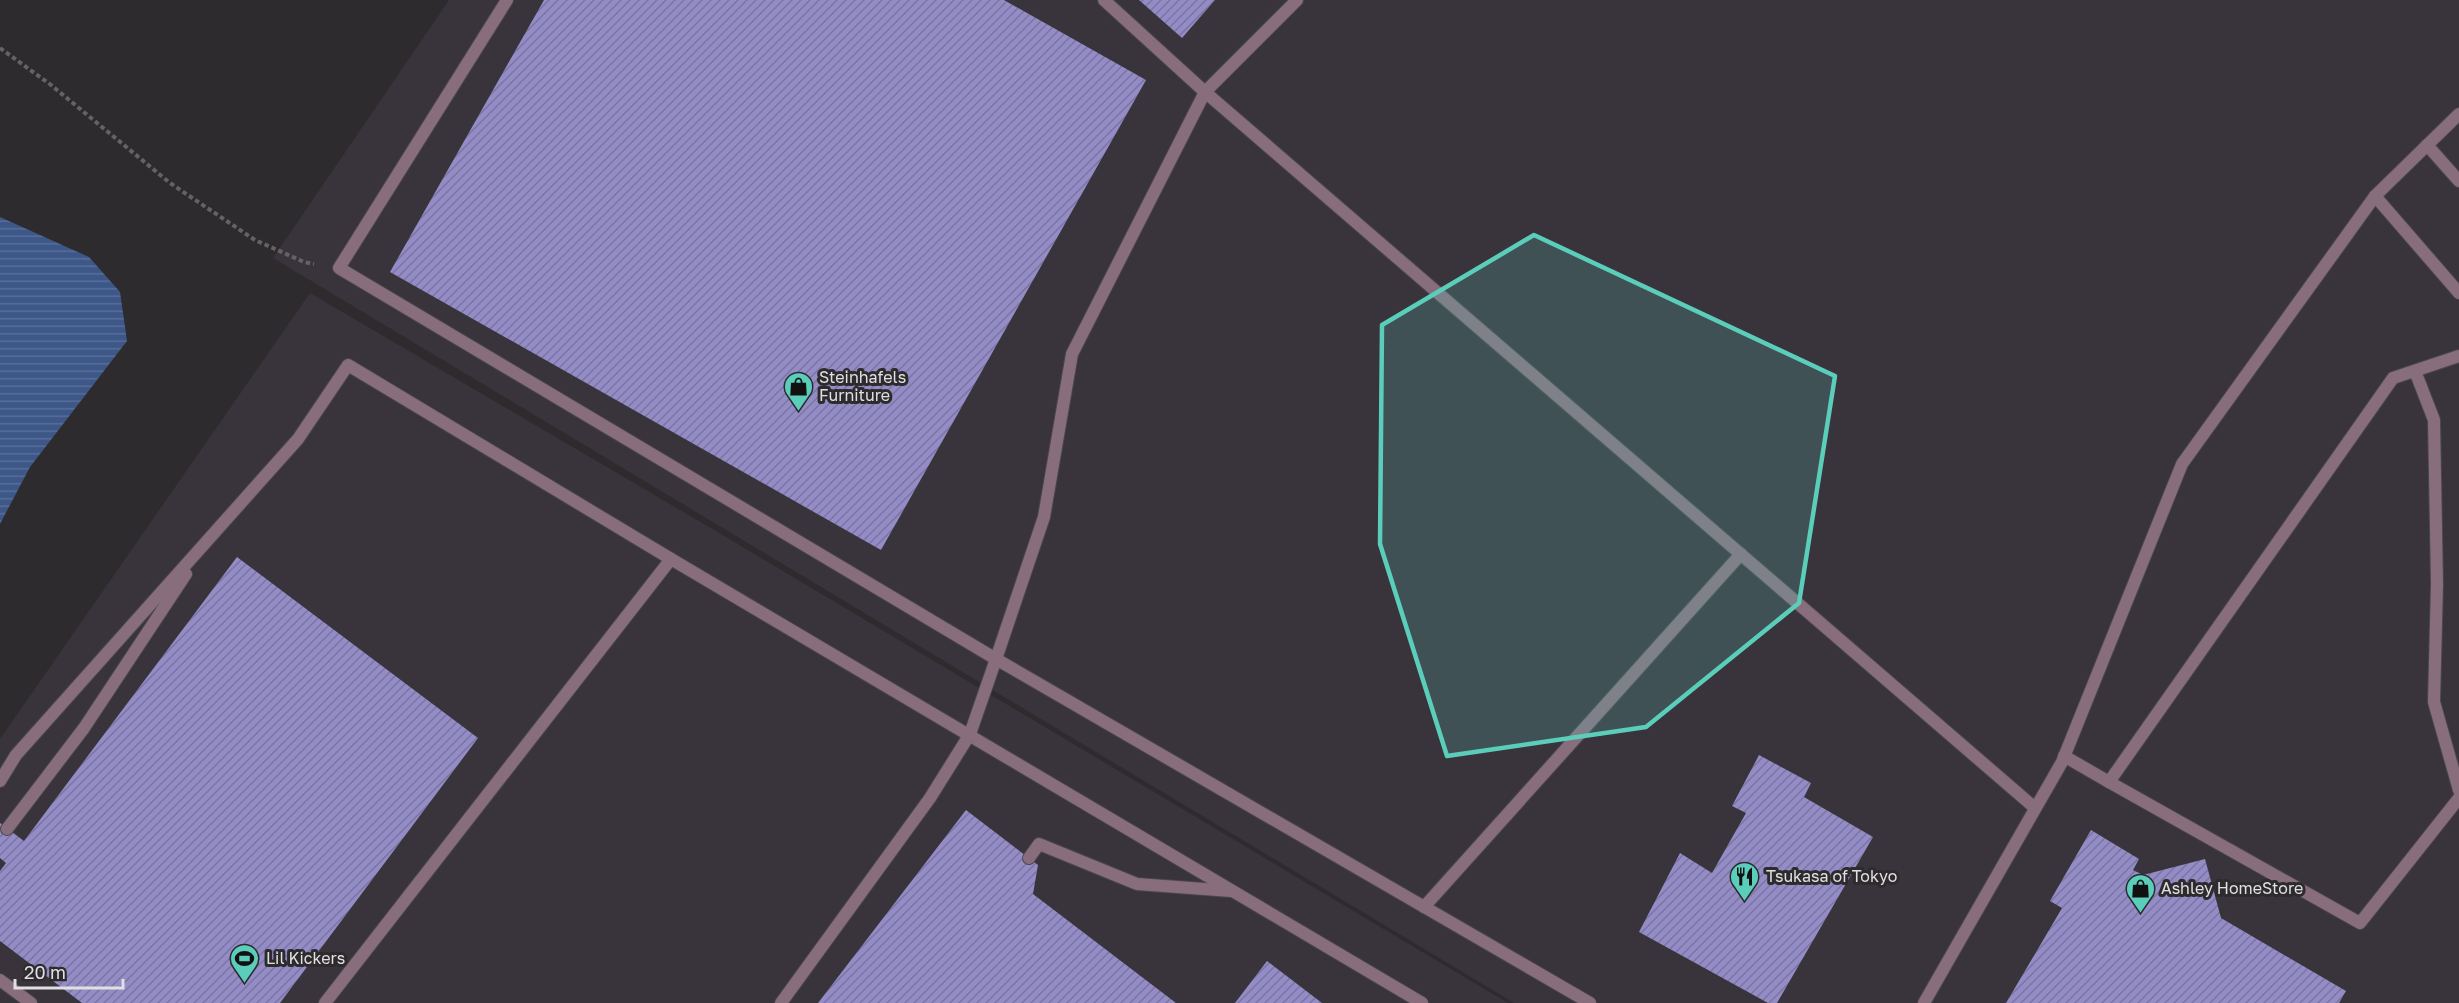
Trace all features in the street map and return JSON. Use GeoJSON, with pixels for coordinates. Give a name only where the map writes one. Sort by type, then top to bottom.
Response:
{"type":"FeatureCollection","features":[{"type":"Feature","properties":{"kind":"lane"},"geometry":{"type":"LineString","coordinates":[[507,0],[339,268],[996,659],[1590,1003]]}},
{"type":"Feature","properties":{"kind":"lane"},"geometry":{"type":"LineString","coordinates":[[1104,0],[1205,92],[2035,808]]}},
{"type":"Feature","properties":{"kind":"lane"},"geometry":{"type":"LineString","coordinates":[[781,1003],[930,798],[970,734],[1044,517],[1072,354],[1205,92],[1297,0]]}},
{"type":"Feature","properties":{"kind":"lane"},"geometry":{"type":"LineString","coordinates":[[1924,1003],[2064,756],[2182,464],[2375,196],[2459,114]]}},
{"type":"Feature","properties":{"kind":"lane"},"geometry":{"type":"LineString","coordinates":[[2427,145],[2459,181]]}},
{"type":"Feature","properties":{"kind":"lane"},"geometry":{"type":"LineString","coordinates":[[2375,196],[2459,293]]}},
{"type":"Feature","properties":{"kind":"lane"},"geometry":{"type":"LineString","coordinates":[[2109,782],[2393,378],[2459,356]]}},
{"type":"Feature","properties":{"kind":"lane"},"geometry":{"type":"LineString","coordinates":[[0,781],[16,755],[298,439],[348,365],[1422,1003]]}},
{"type":"Feature","properties":{"kind":"lane"},"geometry":{"type":"LineString","coordinates":[[2415,371],[2434,420],[2437,584],[2434,702],[2459,790]]}},
{"type":"Feature","properties":{"kind":"lane"},"geometry":{"type":"LineString","coordinates":[[7,829],[84,728],[211,537]]}},
{"type":"Feature","properties":{"kind":"lane"},"geometry":{"type":"LineString","coordinates":[[1424,907],[1741,554]]}},
{"type":"Feature","properties":{"kind":"lane"},"geometry":{"type":"LineString","coordinates":[[325,1003],[670,558]]}},
{"type":"Feature","properties":{"kind":"lane"},"geometry":{"type":"LineString","coordinates":[[2064,756],[2360,923],[2459,798]]}},
{"type":"Feature","properties":{"kind":"lane"},"geometry":{"type":"LineString","coordinates":[[1029,858],[1039,844],[1137,884],[1234,891]]}},
{"type":"Feature","properties":{"kind":"lane"},"geometry":{"type":"LineString","coordinates":[[0,980],[31,1003]]}},
{"type":"Feature","properties":{"kind":"path"},"geometry":{"type":"LineString","coordinates":[[0,48],[51,85],[170,183],[255,240],[304,262],[339,268]]}},
{"type":"Feature","properties":{"kind":"highlighted area"},"geometry":{"type":"Polygon","coordinates":[[[1534,235],[1835,376],[1799,603],[1646,727],[1447,756],[1380,544],[1382,325],[1534,235]]]}},
{"type":"Feature","properties":{"kind":"shaded area"},"geometry":{"type":"Polygon","coordinates":[[[449,0],[2459,0],[2459,1003],[1514,1003],[273,258],[449,0]]]}},
{"type":"Feature","properties":{"kind":"shaded area"},"geometry":{"type":"Polygon","coordinates":[[[310,293],[721,534],[1508,1003],[0,1003],[0,739],[310,293]]]}},
{"type":"Feature","properties":{"kind":"water"},"geometry":{"type":"Polygon","coordinates":[[[0,217],[89,257],[120,292],[127,341],[30,467],[0,524],[0,217]]]}},
{"type":"Feature","properties":{"kind":"building","name":"Steinhafels Furniture"},"geometry":{"type":"Polygon","coordinates":[[[544,0],[1004,0],[1146,80],[881,550],[390,272],[544,0]]]}},
{"type":"Feature","properties":{"kind":"building"},"geometry":{"type":"Polygon","coordinates":[[[1139,0],[1215,0],[1182,38],[1139,0]]]}},
{"type":"Feature","properties":{"kind":"building"},"geometry":{"type":"Polygon","coordinates":[[[237,557],[478,738],[280,1003],[82,1003],[0,941],[0,871],[6,863],[0,858],[0,823],[24,841],[237,557]]]}},
{"type":"Feature","properties":{"kind":"building","name":"Tsukasa of Tokyo"},"geometry":{"type":"Polygon","coordinates":[[[1759,755],[1811,783],[1804,797],[1873,837],[1777,1003],[1768,1003],[1639,932],[1680,853],[1712,873],[1746,813],[1732,806],[1759,755]]]}},
{"type":"Feature","properties":{"kind":"building"},"geometry":{"type":"Polygon","coordinates":[[[966,810],[1038,865],[1033,894],[1176,1003],[818,1003],[966,810]]]}},
{"type":"Feature","properties":{"kind":"building","name":"Ashley HomeStore"},"geometry":{"type":"Polygon","coordinates":[[[2091,830],[2139,859],[2133,870],[2143,875],[2205,859],[2221,918],[2346,991],[2339,1003],[2006,1003],[2062,908],[2050,901],[2091,830]]]}},
{"type":"Feature","properties":{"kind":"building"},"geometry":{"type":"Polygon","coordinates":[[[1267,961],[1322,1003],[1235,1003],[1267,961]]]}},
{"type":"Feature","properties":{"kind":"place","name":"Steinhafels Furniture"},"geometry":{"type":"Point","coordinates":[798,412]}},
{"type":"Feature","properties":{"kind":"place","name":"Tsukasa of Tokyo"},"geometry":{"type":"Point","coordinates":[1745,902]}},
{"type":"Feature","properties":{"kind":"place","name":"Ashley HomeStore"},"geometry":{"type":"Point","coordinates":[2140,914]}},
{"type":"Feature","properties":{"kind":"place","name":"Lil Kickers"},"geometry":{"type":"Point","coordinates":[245,984]}}]}
